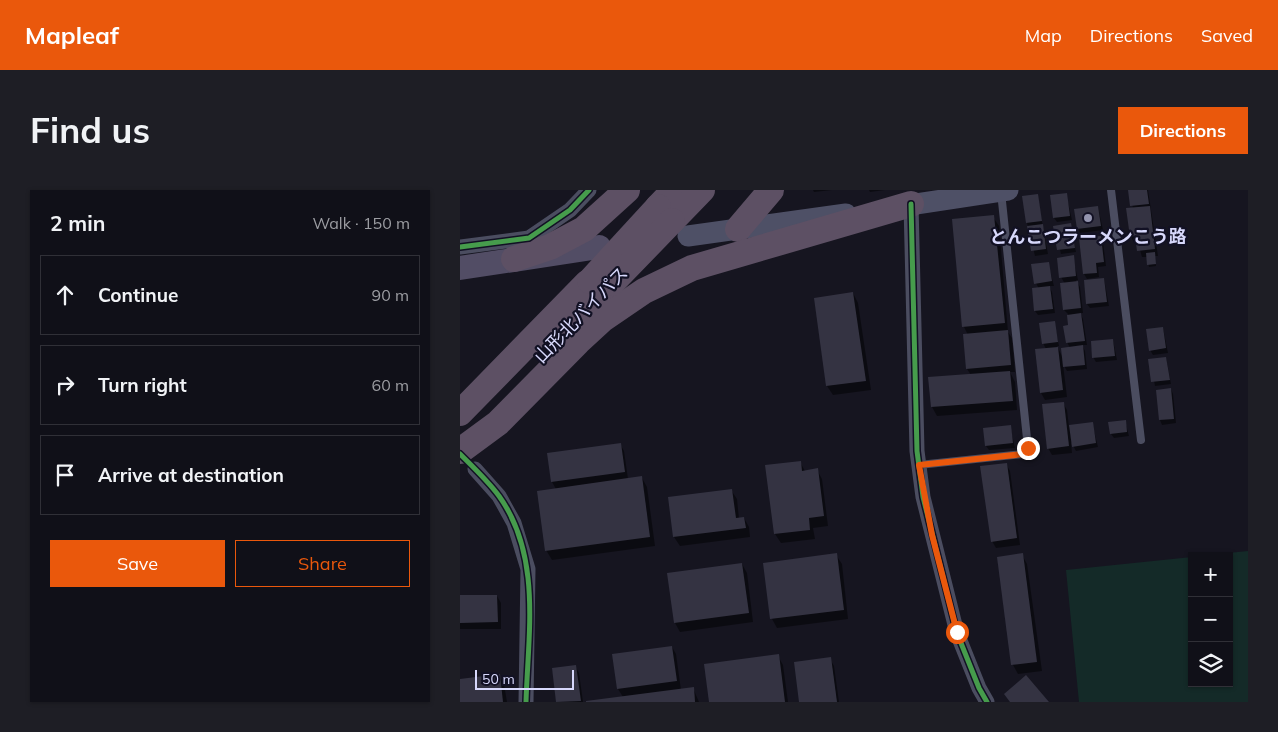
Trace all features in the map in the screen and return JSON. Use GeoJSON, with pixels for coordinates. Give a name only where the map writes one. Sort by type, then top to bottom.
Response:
{"type":"FeatureCollection","features":[{"type":"Feature","properties":{"kind":"highway"},"geometry":{"type":"LineString","coordinates":[[514,259],[550,247],[584,229],[627,190]]}},
{"type":"Feature","properties":{"kind":"highway","name":"山形北バイパス"},"geometry":{"type":"LineString","coordinates":[[460,413],[673,214],[702,190]]}},
{"type":"Feature","properties":{"kind":"highway"},"geometry":{"type":"LineString","coordinates":[[738,229],[771,190]]}},
{"type":"Feature","properties":{"kind":"highway"},"geometry":{"type":"LineString","coordinates":[[467,460],[498,423],[578,342],[603,320],[644,291],[692,268],[911,204]]}},
{"type":"Feature","properties":{"kind":"highway","name":"山形北バイパス"},"geometry":{"type":"LineString","coordinates":[[460,440],[601,282]]}},
{"type":"Feature","properties":{"kind":"main road"},"geometry":{"type":"LineString","coordinates":[[673,214],[738,229],[1003,190]]}},
{"type":"Feature","properties":{"kind":"main road"},"geometry":{"type":"LineString","coordinates":[[460,268],[599,247]]}},
{"type":"Feature","properties":{"kind":"street"},"geometry":{"type":"LineString","coordinates":[[460,247],[529,238],[570,210],[589,190]]}},
{"type":"Feature","properties":{"kind":"street"},"geometry":{"type":"LineString","coordinates":[[911,204],[913,332],[919,465],[932,535],[957,632],[972,674],[987,702]]}},
{"type":"Feature","properties":{"kind":"street"},"geometry":{"type":"LineString","coordinates":[[467,460],[499,496],[514,523],[528,569],[526,702]]}},
{"type":"Feature","properties":{"kind":"lane"},"geometry":{"type":"LineString","coordinates":[[919,465],[1024,454],[1028,448],[1003,190]]}},
{"type":"Feature","properties":{"kind":"lane"},"geometry":{"type":"LineString","coordinates":[[1111,190],[1141,440]]}},
{"type":"Feature","properties":{"kind":"green space"},"geometry":{"type":"Polygon","coordinates":[[[1248,551],[1248,702],[1079,702],[1066,570],[1188,557],[1188,687],[1233,687],[1233,553],[1248,551]]]}},
{"type":"Feature","properties":{"kind":"building"},"geometry":{"type":"Polygon","coordinates":[[[1128,190],[1147,190],[1149,204],[1130,206],[1128,190]]]}},
{"type":"Feature","properties":{"kind":"building"},"geometry":{"type":"Polygon","coordinates":[[[1067,193],[1070,216],[1053,218],[1050,195],[1067,193]]]}},
{"type":"Feature","properties":{"kind":"building"},"geometry":{"type":"Polygon","coordinates":[[[1038,194],[1042,221],[1026,223],[1022,196],[1038,194]]]}},
{"type":"Feature","properties":{"kind":"building"},"geometry":{"type":"Polygon","coordinates":[[[1098,206],[1101,226],[1077,229],[1074,209],[1098,206]]]}},
{"type":"Feature","properties":{"kind":"building"},"geometry":{"type":"Polygon","coordinates":[[[1150,206],[1155,249],[1137,251],[1135,236],[1130,237],[1126,208],[1150,206]]]}},
{"type":"Feature","properties":{"kind":"building"},"geometry":{"type":"Polygon","coordinates":[[[994,215],[1005,323],[962,327],[952,219],[994,215]]]}},
{"type":"Feature","properties":{"kind":"building"},"geometry":{"type":"Polygon","coordinates":[[[1071,223],[1075,248],[1057,250],[1053,226],[1071,223]]]}},
{"type":"Feature","properties":{"kind":"building"},"geometry":{"type":"Polygon","coordinates":[[[1043,224],[1046,249],[1031,251],[1027,226],[1043,224]]]}},
{"type":"Feature","properties":{"kind":"building"},"geometry":{"type":"Polygon","coordinates":[[[1101,236],[1104,262],[1096,263],[1097,273],[1083,274],[1079,238],[1101,236]]]}},
{"type":"Feature","properties":{"kind":"building"},"geometry":{"type":"Polygon","coordinates":[[[1155,252],[1156,264],[1147,265],[1146,253],[1155,252]]]}},
{"type":"Feature","properties":{"kind":"building"},"geometry":{"type":"Polygon","coordinates":[[[1074,255],[1076,276],[1059,278],[1057,258],[1074,255]]]}},
{"type":"Feature","properties":{"kind":"building"},"geometry":{"type":"Polygon","coordinates":[[[1049,262],[1052,281],[1034,284],[1031,264],[1049,262]]]}},
{"type":"Feature","properties":{"kind":"building"},"geometry":{"type":"Polygon","coordinates":[[[1104,278],[1107,302],[1086,304],[1084,280],[1104,278]]]}},
{"type":"Feature","properties":{"kind":"building"},"geometry":{"type":"Polygon","coordinates":[[[1078,281],[1081,308],[1063,310],[1060,283],[1078,281]]]}},
{"type":"Feature","properties":{"kind":"building"},"geometry":{"type":"Polygon","coordinates":[[[1050,286],[1053,309],[1034,311],[1032,288],[1050,286]]]}},
{"type":"Feature","properties":{"kind":"building"},"geometry":{"type":"Polygon","coordinates":[[[853,292],[866,381],[826,386],[814,298],[853,292]]]}},
{"type":"Feature","properties":{"kind":"building"},"geometry":{"type":"Polygon","coordinates":[[[1081,313],[1085,341],[1066,343],[1063,326],[1068,325],[1067,315],[1081,313]]]}},
{"type":"Feature","properties":{"kind":"building"},"geometry":{"type":"Polygon","coordinates":[[[1055,321],[1058,342],[1042,344],[1039,323],[1055,321]]]}},
{"type":"Feature","properties":{"kind":"building"},"geometry":{"type":"Polygon","coordinates":[[[1163,327],[1166,348],[1149,351],[1146,329],[1163,327]]]}},
{"type":"Feature","properties":{"kind":"building"},"geometry":{"type":"Polygon","coordinates":[[[1008,330],[1011,365],[966,369],[963,334],[1008,330]]]}},
{"type":"Feature","properties":{"kind":"building"},"geometry":{"type":"Polygon","coordinates":[[[1113,339],[1115,356],[1092,358],[1091,341],[1113,339]]]}},
{"type":"Feature","properties":{"kind":"building"},"geometry":{"type":"Polygon","coordinates":[[[1083,345],[1085,365],[1063,367],[1061,348],[1083,345]]]}},
{"type":"Feature","properties":{"kind":"building"},"geometry":{"type":"Polygon","coordinates":[[[1058,347],[1063,390],[1040,393],[1035,349],[1058,347]]]}},
{"type":"Feature","properties":{"kind":"building"},"geometry":{"type":"Polygon","coordinates":[[[1166,357],[1170,380],[1151,382],[1148,359],[1166,357]]]}},
{"type":"Feature","properties":{"kind":"building"},"geometry":{"type":"Polygon","coordinates":[[[1010,371],[1013,401],[931,407],[928,377],[1010,371]]]}},
{"type":"Feature","properties":{"kind":"building"},"geometry":{"type":"Polygon","coordinates":[[[1171,388],[1174,419],[1159,420],[1156,390],[1171,388]]]}},
{"type":"Feature","properties":{"kind":"building"},"geometry":{"type":"Polygon","coordinates":[[[1064,402],[1069,446],[1047,449],[1042,404],[1064,402]]]}},
{"type":"Feature","properties":{"kind":"building"},"geometry":{"type":"Polygon","coordinates":[[[1126,420],[1127,432],[1110,434],[1108,422],[1126,420]]]}},
{"type":"Feature","properties":{"kind":"building"},"geometry":{"type":"Polygon","coordinates":[[[1093,422],[1096,443],[1072,447],[1069,425],[1093,422]]]}},
{"type":"Feature","properties":{"kind":"building"},"geometry":{"type":"Polygon","coordinates":[[[1011,425],[1013,443],[985,446],[983,428],[1011,425]]]}},
{"type":"Feature","properties":{"kind":"building"},"geometry":{"type":"Polygon","coordinates":[[[621,443],[625,472],[551,482],[547,453],[621,443]]]}},
{"type":"Feature","properties":{"kind":"building"},"geometry":{"type":"Polygon","coordinates":[[[801,461],[802,471],[818,468],[824,516],[809,518],[810,530],[774,534],[765,465],[801,461]]]}},
{"type":"Feature","properties":{"kind":"building"},"geometry":{"type":"Polygon","coordinates":[[[1007,463],[1017,538],[991,542],[980,466],[1007,463]]]}},
{"type":"Feature","properties":{"kind":"building"},"geometry":{"type":"Polygon","coordinates":[[[642,476],[650,537],[545,551],[537,491],[642,476]]]}},
{"type":"Feature","properties":{"kind":"building"},"geometry":{"type":"Polygon","coordinates":[[[732,489],[736,518],[744,517],[746,528],[673,537],[668,497],[732,489]]]}},
{"type":"Feature","properties":{"kind":"building"},"geometry":{"type":"Polygon","coordinates":[[[837,553],[844,610],[770,619],[763,563],[837,553]]]}},
{"type":"Feature","properties":{"kind":"building"},"geometry":{"type":"Polygon","coordinates":[[[1023,553],[1037,662],[1011,665],[997,557],[1023,553]]]}},
{"type":"Feature","properties":{"kind":"building"},"geometry":{"type":"Polygon","coordinates":[[[742,563],[749,613],[674,623],[667,573],[742,563]]]}},
{"type":"Feature","properties":{"kind":"building"},"geometry":{"type":"Polygon","coordinates":[[[460,595],[497,595],[498,622],[460,623],[460,595]]]}},
{"type":"Feature","properties":{"kind":"building"},"geometry":{"type":"Polygon","coordinates":[[[672,646],[677,681],[617,689],[612,654],[672,646]]]}},
{"type":"Feature","properties":{"kind":"building"},"geometry":{"type":"Polygon","coordinates":[[[779,654],[785,702],[709,702],[704,664],[779,654]]]}},
{"type":"Feature","properties":{"kind":"building"},"geometry":{"type":"Polygon","coordinates":[[[831,657],[837,702],[799,702],[794,662],[831,657]]]}},
{"type":"Feature","properties":{"kind":"building"},"geometry":{"type":"Polygon","coordinates":[[[576,665],[581,701],[556,702],[552,668],[576,665]]]}},
{"type":"Feature","properties":{"kind":"building"},"geometry":{"type":"Polygon","coordinates":[[[500,674],[503,702],[460,702],[460,679],[500,674]]]}},
{"type":"Feature","properties":{"kind":"building"},"geometry":{"type":"Polygon","coordinates":[[[1026,675],[1049,702],[1010,702],[1004,694],[1026,675]]]}},
{"type":"Feature","properties":{"kind":"building"},"geometry":{"type":"Polygon","coordinates":[[[694,687],[695,702],[586,702],[586,701],[694,687]]]}},
{"type":"Feature","properties":{"kind":"cycle path"},"geometry":{"type":"LineString","coordinates":[[460,247],[529,238],[570,210],[589,190]]}},
{"type":"Feature","properties":{"kind":"cycle path"},"geometry":{"type":"LineString","coordinates":[[911,204],[917,451],[923,497],[957,633],[979,688],[987,702]]}},
{"type":"Feature","properties":{"kind":"cycle path"},"geometry":{"type":"LineString","coordinates":[[460,454],[499,496],[513,519],[522,544],[527,570],[530,623],[526,702]]}},
{"type":"Feature","properties":{"kind":"place","name":"とんこつラーメンこう路"},"geometry":{"type":"Point","coordinates":[1088,218]}},
{"type":"Feature","properties":{"kind":"route"},"geometry":{"type":"LineString","coordinates":[[957,632],[932,535],[919,465],[1024,454],[1028,448]]}}]}
